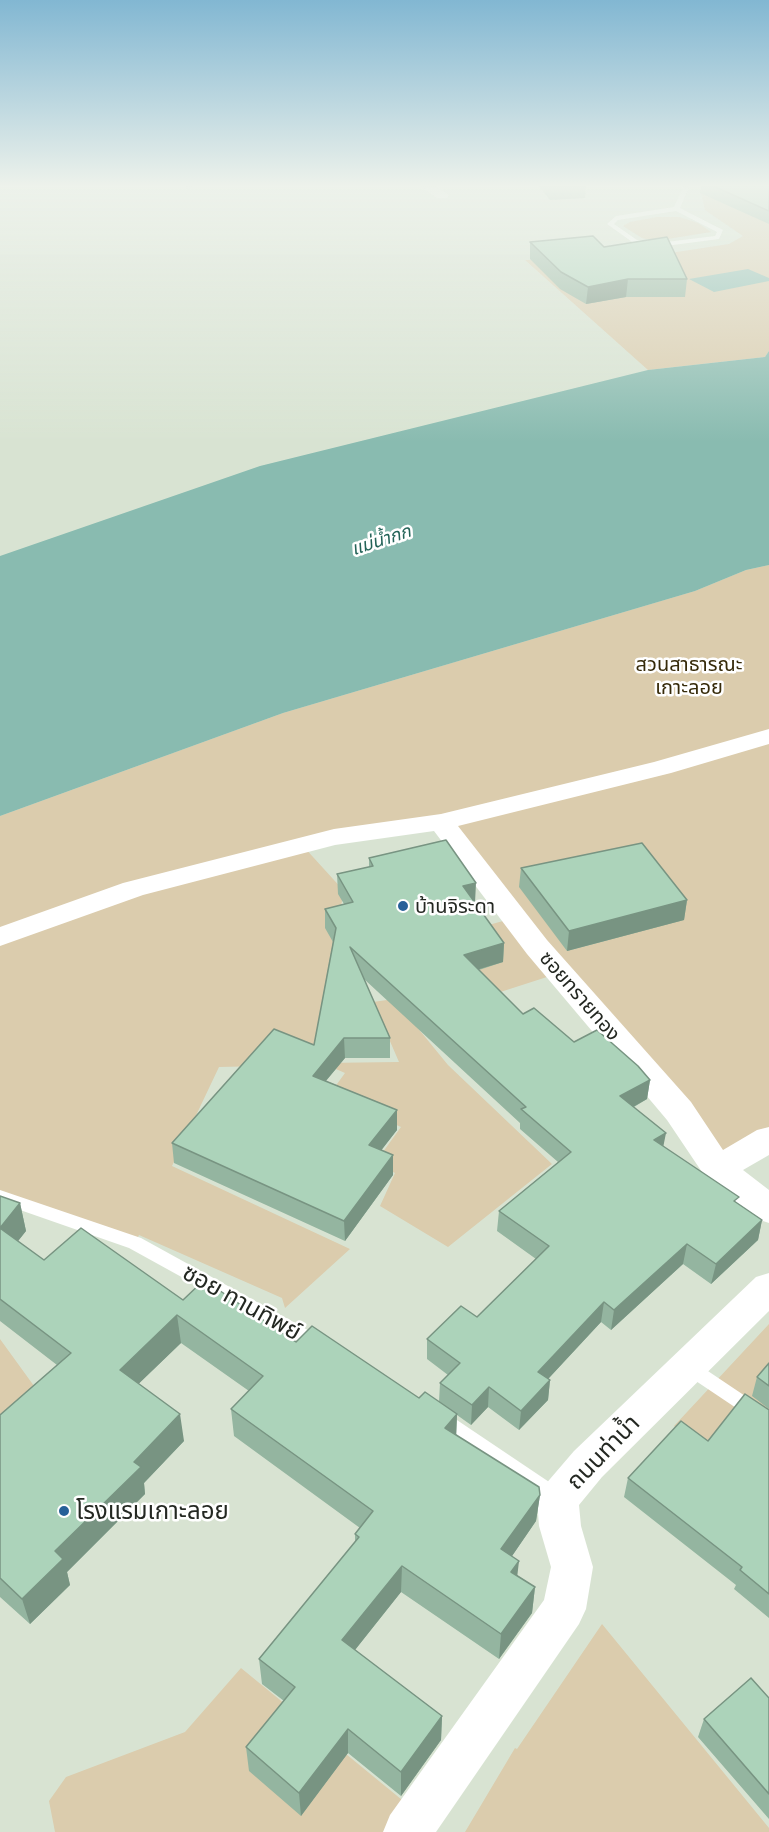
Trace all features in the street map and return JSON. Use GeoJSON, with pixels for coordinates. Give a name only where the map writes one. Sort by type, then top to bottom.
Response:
{"type":"FeatureCollection","features":[{"type":"Feature","properties":{"kind":"street"},"geometry":{"type":"LineString","coordinates":[[0,937],[133,889],[323,840],[441,822],[662,768],[769,736]]}},
{"type":"Feature","properties":{"kind":"street","name":"ซอยทรายทอง"},"geometry":{"type":"LineString","coordinates":[[441,822],[537,947],[679,1111],[718,1169]]}},
{"type":"Feature","properties":{"kind":"street"},"geometry":{"type":"LineString","coordinates":[[769,1139],[718,1169],[769,1209]]}},
{"type":"Feature","properties":{"kind":"street","name":"ถนนท่าน้ำ"},"geometry":{"type":"LineString","coordinates":[[407,1832],[564,1609],[572,1568],[560,1526],[558,1500],[588,1464],[769,1288]]}},
{"type":"Feature","properties":{"kind":"lane","name":"ซอย ทานทิพย์"},"geometry":{"type":"LineString","coordinates":[[0,1196],[135,1243],[329,1350]]}},
{"type":"Feature","properties":{"kind":"lane"},"geometry":{"type":"LineString","coordinates":[[688,1365],[769,1422]]}},
{"type":"Feature","properties":{"kind":"lane"},"geometry":{"type":"LineString","coordinates":[[427,1408],[558,1500]]}},
{"type":"Feature","properties":{"kind":"green space"},"geometry":{"type":"Polygon","coordinates":[[[537,270],[769,270],[769,351],[765,357],[648,370],[537,270]]]}},
{"type":"Feature","properties":{"kind":"green space","name":"สวนสาธารณะ เกาะลอย"},"geometry":{"type":"Polygon","coordinates":[[[769,565],[769,1139],[718,1169],[441,822],[303,846],[344,891],[310,1065],[219,1067],[172,1166],[350,1249],[285,1308],[282,1298],[139,1235],[135,1243],[0,1196],[0,816],[283,713],[695,591],[746,570],[769,565]],[[592,910],[567,951],[608,940],[592,910]]]}},
{"type":"Feature","properties":{"kind":"green space"},"geometry":{"type":"Polygon","coordinates":[[[503,921],[547,977],[488,996],[413,946],[503,921]]]}},
{"type":"Feature","properties":{"kind":"green space"},"geometry":{"type":"Polygon","coordinates":[[[394,999],[448,1065],[552,1164],[448,1247],[380,1206],[395,1173],[375,1163],[401,1127],[329,1095],[345,1073],[322,1063],[399,1062],[373,1002],[394,999]]]}},
{"type":"Feature","properties":{"kind":"green space"},"geometry":{"type":"Polygon","coordinates":[[[769,1324],[769,1433],[735,1410],[700,1449],[674,1426],[769,1324]]]}},
{"type":"Feature","properties":{"kind":"green space"},"geometry":{"type":"Polygon","coordinates":[[[0,1339],[42,1397],[0,1431],[0,1339]]]}},
{"type":"Feature","properties":{"kind":"green space"},"geometry":{"type":"Polygon","coordinates":[[[602,1624],[769,1828],[769,1832],[465,1832],[515,1748],[517,1749],[602,1624]]]}},
{"type":"Feature","properties":{"kind":"green space"},"geometry":{"type":"Polygon","coordinates":[[[241,1668],[407,1804],[387,1832],[55,1832],[49,1801],[66,1777],[185,1732],[241,1668]]]}},
{"type":"Feature","properties":{"kind":"water"},"geometry":{"type":"Polygon","coordinates":[[[751,270],[769,278],[769,281],[714,292],[689,279],[751,270]]]}},
{"type":"Feature","properties":{"kind":"water","name":"แม่น้ำกก"},"geometry":{"type":"Polygon","coordinates":[[[769,351],[769,565],[746,570],[695,591],[283,713],[0,816],[0,556],[260,466],[648,370],[765,357],[769,351]]]}},
{"type":"Feature","properties":{"kind":"building"},"geometry":{"type":"Polygon","coordinates":[[[559,270],[683,270],[687,279],[628,279],[588,287],[559,270]]]}},
{"type":"Feature","properties":{"kind":"building"},"geometry":{"type":"Polygon","coordinates":[[[446,840],[476,883],[463,886],[504,943],[464,955],[523,1014],[534,1008],[574,1042],[597,1030],[638,1066],[650,1080],[620,1096],[666,1133],[654,1140],[739,1197],[734,1201],[762,1220],[716,1264],[687,1244],[614,1310],[604,1302],[538,1372],[550,1380],[521,1411],[489,1387],[472,1405],[440,1383],[460,1363],[427,1339],[461,1306],[477,1317],[549,1246],[499,1211],[571,1152],[521,1109],[526,1107],[350,947],[390,1038],[344,1038],[313,1076],[397,1110],[369,1145],[393,1155],[344,1221],[172,1143],[274,1029],[314,1045],[336,928],[325,909],[353,902],[337,874],[373,866],[369,858],[446,840]]]}},
{"type":"Feature","properties":{"kind":"building"},"geometry":{"type":"Polygon","coordinates":[[[642,843],[687,900],[569,931],[521,868],[642,843]]]}},
{"type":"Feature","properties":{"kind":"building"},"geometry":{"type":"Polygon","coordinates":[[[0,1196],[20,1203],[0,1228],[0,1196]]]}},
{"type":"Feature","properties":{"kind":"building"},"geometry":{"type":"Polygon","coordinates":[[[0,1228],[44,1260],[81,1228],[183,1300],[204,1280],[296,1342],[312,1326],[419,1398],[425,1392],[457,1414],[445,1428],[539,1487],[540,1495],[501,1549],[519,1561],[511,1572],[535,1587],[501,1634],[402,1566],[342,1640],[442,1716],[401,1772],[348,1729],[299,1793],[246,1747],[295,1687],[259,1659],[359,1537],[355,1534],[373,1511],[231,1409],[263,1376],[177,1315],[120,1370],[180,1414],[134,1462],[141,1467],[55,1551],[63,1559],[22,1599],[0,1578],[0,1415],[71,1353],[0,1299],[0,1228]]]}},
{"type":"Feature","properties":{"kind":"building"},"geometry":{"type":"Polygon","coordinates":[[[769,1363],[769,1386],[757,1377],[769,1363]]]}},
{"type":"Feature","properties":{"kind":"building"},"geometry":{"type":"Polygon","coordinates":[[[745,1394],[769,1410],[769,1594],[740,1570],[742,1567],[628,1478],[681,1421],[708,1441],[745,1394]]]}},
{"type":"Feature","properties":{"kind":"building"},"geometry":{"type":"Polygon","coordinates":[[[751,1678],[769,1698],[769,1794],[704,1719],[751,1678]]]}},
{"type":"Feature","properties":{"kind":"place","name":"บ้านจิระดา"},"geometry":{"type":"Point","coordinates":[403,906]}},
{"type":"Feature","properties":{"kind":"place","name":"โรงแรมเกาะลอย"},"geometry":{"type":"Point","coordinates":[64,1511]}}]}
